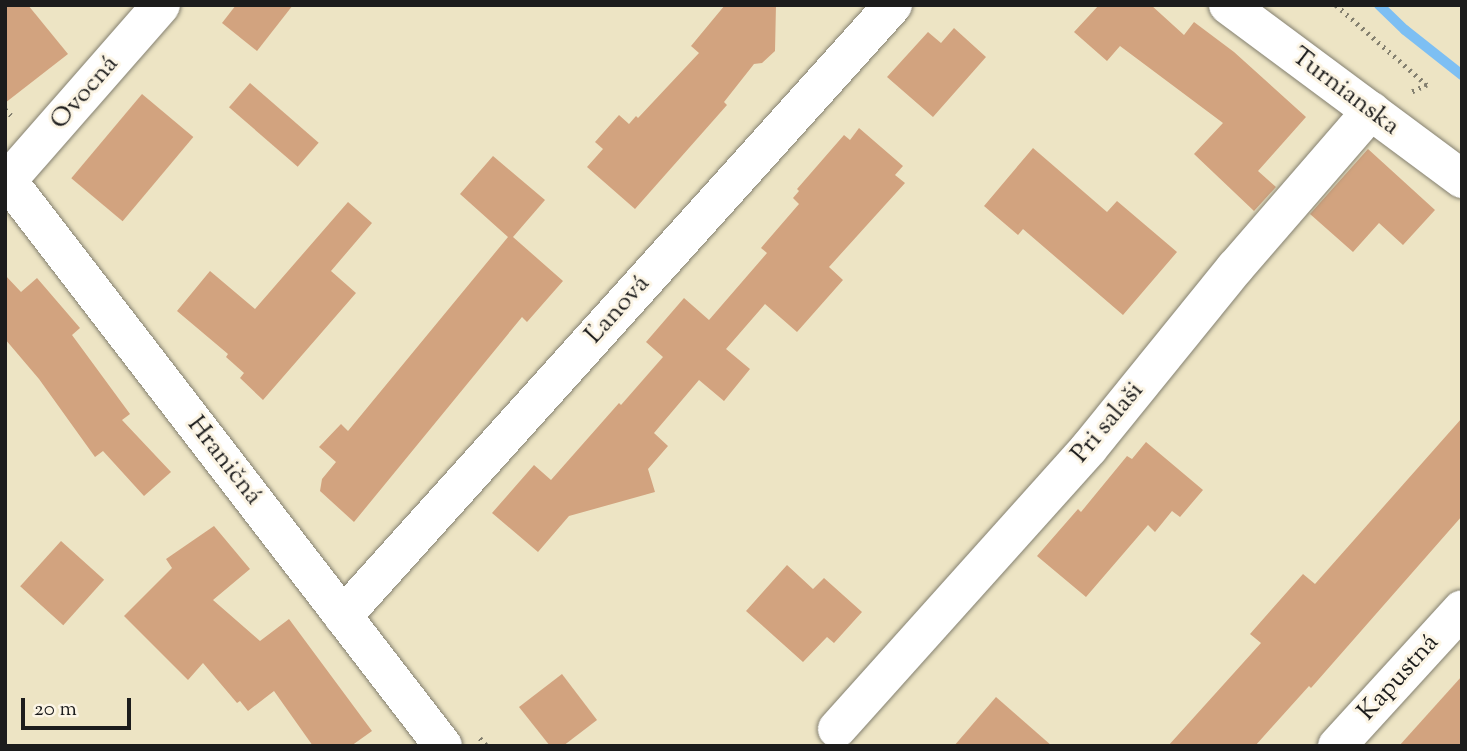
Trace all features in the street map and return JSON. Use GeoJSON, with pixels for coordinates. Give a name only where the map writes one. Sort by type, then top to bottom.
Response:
{"type":"FeatureCollection","features":[{"type":"Feature","properties":{"kind":"street","name":"Ovocná"},"geometry":{"type":"LineString","coordinates":[[7,179],[161,5]]}},
{"type":"Feature","properties":{"kind":"street","name":"Ľanová"},"geometry":{"type":"LineString","coordinates":[[343,616],[893,5]]}},
{"type":"Feature","properties":{"kind":"street","name":"Turnianska"},"geometry":{"type":"LineString","coordinates":[[1228,5],[1462,178]]}},
{"type":"Feature","properties":{"kind":"street","name":"Pri salaši"},"geometry":{"type":"LineString","coordinates":[[837,729],[1089,448],[1236,268],[1371,111]]}},
{"type":"Feature","properties":{"kind":"street","name":"Hraničná"},"geometry":{"type":"LineString","coordinates":[[7,179],[343,616],[461,740]]}},
{"type":"Feature","properties":{"kind":"street","name":"Kapustná"},"geometry":{"type":"LineString","coordinates":[[1337,746],[1462,609]]}},
{"type":"Feature","properties":{"kind":"path"},"geometry":{"type":"LineString","coordinates":[[1336,5],[1427,85],[1371,111]]}},
{"type":"Feature","properties":{"kind":"path"},"geometry":{"type":"LineString","coordinates":[[461,740],[486,746]]}},
{"type":"Feature","properties":{"kind":"building"},"geometry":{"type":"Polygon","coordinates":[[[5,5],[28,5],[68,54],[5,103],[5,5]]]}},
{"type":"Feature","properties":{"kind":"building"},"geometry":{"type":"Polygon","coordinates":[[[236,5],[293,5],[257,51],[222,23],[236,5]]]}},
{"type":"Feature","properties":{"kind":"building"},"geometry":{"type":"Polygon","coordinates":[[[725,5],[776,5],[775,51],[762,63],[754,64],[724,102],[727,105],[635,209],[587,167],[603,149],[595,142],[619,115],[629,124],[636,116],[638,118],[699,53],[691,46],[725,5]]]}},
{"type":"Feature","properties":{"kind":"building"},"geometry":{"type":"Polygon","coordinates":[[[1099,5],[1151,5],[1184,35],[1194,22],[1234,52],[1306,117],[1258,171],[1276,187],[1254,211],[1194,154],[1223,123],[1120,46],[1107,61],[1074,32],[1099,5]]]}},
{"type":"Feature","properties":{"kind":"building"},"geometry":{"type":"Polygon","coordinates":[[[954,28],[986,57],[933,117],[887,77],[928,32],[941,43],[954,28]]]}},
{"type":"Feature","properties":{"kind":"building"},"geometry":{"type":"Polygon","coordinates":[[[250,83],[319,143],[298,167],[229,107],[250,83]]]}},
{"type":"Feature","properties":{"kind":"building"},"geometry":{"type":"Polygon","coordinates":[[[142,94],[193,137],[123,221],[71,178],[142,94]]]}},
{"type":"Feature","properties":{"kind":"building"},"geometry":{"type":"Polygon","coordinates":[[[859,128],[903,166],[895,175],[905,183],[829,267],[843,280],[797,332],[765,304],[726,349],[750,369],[724,401],[699,380],[654,433],[668,446],[648,469],[655,492],[569,516],[538,552],[492,513],[534,465],[551,480],[619,403],[621,405],[663,357],[646,342],[684,298],[709,320],[767,253],[761,248],[799,204],[793,198],[799,191],[797,189],[844,135],[850,140],[859,128]]]}},
{"type":"Feature","properties":{"kind":"building"},"geometry":{"type":"Polygon","coordinates":[[[1033,148],[1107,212],[1117,201],[1177,252],[1123,315],[1023,229],[1018,235],[984,206],[1033,148]]]}},
{"type":"Feature","properties":{"kind":"building"},"geometry":{"type":"Polygon","coordinates":[[[1368,149],[1435,210],[1403,245],[1379,223],[1353,252],[1310,214],[1368,149]]]}},
{"type":"Feature","properties":{"kind":"building"},"geometry":{"type":"Polygon","coordinates":[[[493,156],[545,200],[513,237],[563,281],[527,322],[522,317],[354,522],[320,491],[322,479],[336,462],[319,447],[341,424],[348,431],[508,237],[460,194],[493,156]]]}},
{"type":"Feature","properties":{"kind":"building"},"geometry":{"type":"Polygon","coordinates":[[[348,202],[372,223],[331,271],[356,293],[263,400],[240,378],[244,373],[226,357],[228,354],[177,311],[210,271],[255,309],[348,202]]]}},
{"type":"Feature","properties":{"kind":"building"},"geometry":{"type":"Polygon","coordinates":[[[5,275],[21,292],[37,278],[80,328],[72,335],[130,414],[122,420],[171,472],[144,496],[103,451],[95,457],[39,379],[5,339],[5,275]]]}},
{"type":"Feature","properties":{"kind":"building"},"geometry":{"type":"Polygon","coordinates":[[[1462,418],[1462,516],[1311,688],[1309,686],[1255,746],[1168,746],[1261,643],[1250,634],[1303,574],[1315,584],[1462,418]]]}},
{"type":"Feature","properties":{"kind":"building"},"geometry":{"type":"Polygon","coordinates":[[[1146,442],[1203,490],[1180,517],[1172,511],[1155,532],[1148,525],[1086,597],[1037,556],[1078,509],[1081,512],[1127,456],[1132,459],[1146,442]]]}},
{"type":"Feature","properties":{"kind":"building"},"geometry":{"type":"Polygon","coordinates":[[[214,526],[250,569],[213,600],[260,641],[289,619],[372,731],[351,746],[313,746],[274,691],[248,711],[240,701],[237,703],[203,663],[188,680],[124,616],[172,568],[166,559],[214,526]]]}},
{"type":"Feature","properties":{"kind":"building"},"geometry":{"type":"Polygon","coordinates":[[[61,541],[104,580],[63,625],[20,586],[61,541]]]}},
{"type":"Feature","properties":{"kind":"building"},"geometry":{"type":"Polygon","coordinates":[[[787,565],[813,589],[824,578],[862,612],[834,643],[827,637],[803,662],[746,611],[787,565]]]}},
{"type":"Feature","properties":{"kind":"building"},"geometry":{"type":"Polygon","coordinates":[[[562,674],[597,720],[563,746],[550,746],[519,707],[562,674]]]}},
{"type":"Feature","properties":{"kind":"building"},"geometry":{"type":"Polygon","coordinates":[[[1462,676],[1462,746],[1399,746],[1462,676]]]}},
{"type":"Feature","properties":{"kind":"building"},"geometry":{"type":"Polygon","coordinates":[[[996,697],[1052,746],[954,746],[996,697]]]}},
{"type":"Feature","properties":{"kind":"waterway"},"geometry":{"type":"LineString","coordinates":[[1379,5],[1405,30],[1462,75]]}}]}
